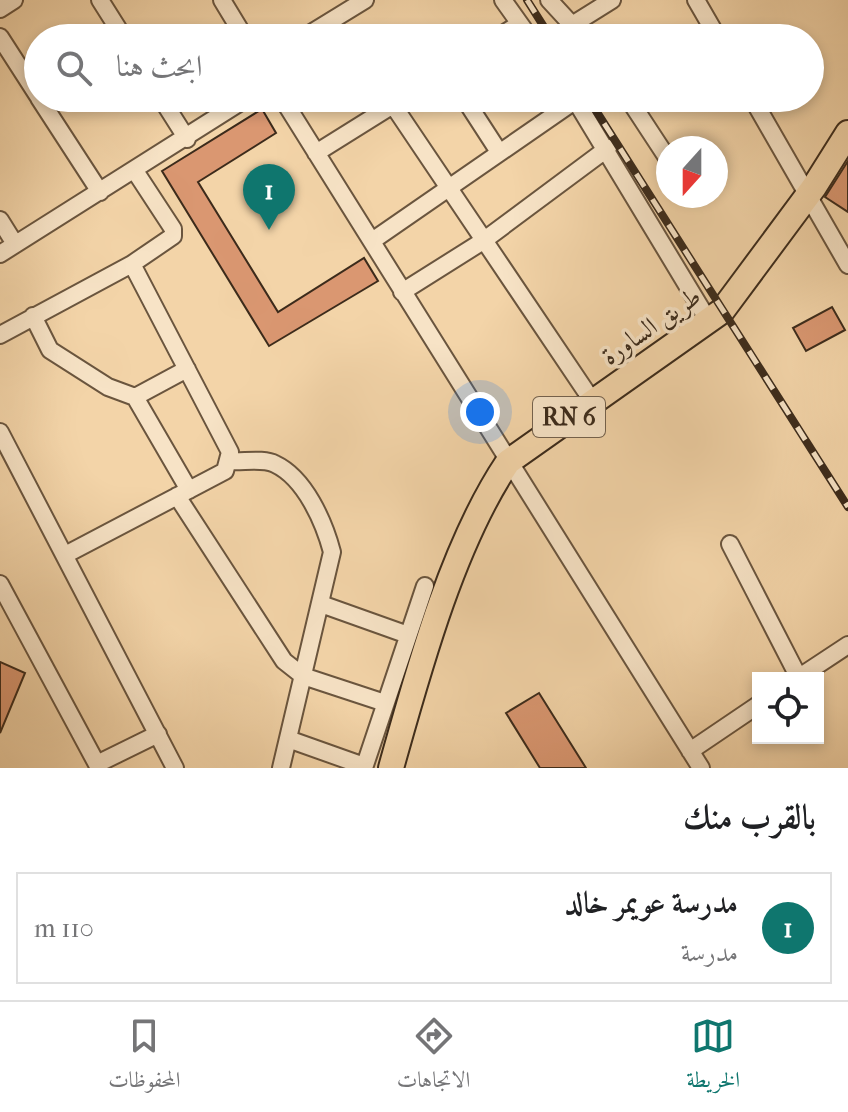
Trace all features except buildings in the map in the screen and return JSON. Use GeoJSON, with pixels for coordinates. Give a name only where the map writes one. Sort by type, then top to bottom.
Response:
{"type":"FeatureCollection","features":[{"type":"Feature","properties":{"kind":"main road","name":"طريق الساورة"},"geometry":{"type":"LineString","coordinates":[[391,768],[460,557],[508,462],[708,320],[733,298],[848,133]]}},
{"type":"Feature","properties":{"kind":"street"},"geometry":{"type":"LineString","coordinates":[[0,9],[14,0]]}},
{"type":"Feature","properties":{"kind":"street"},"geometry":{"type":"LineString","coordinates":[[100,0],[115,24]]}},
{"type":"Feature","properties":{"kind":"street"},"geometry":{"type":"LineString","coordinates":[[222,0],[237,24]]}},
{"type":"Feature","properties":{"kind":"street"},"geometry":{"type":"LineString","coordinates":[[326,24],[365,0]]}},
{"type":"Feature","properties":{"kind":"street"},"geometry":{"type":"LineString","coordinates":[[503,0],[519,24]]}},
{"type":"Feature","properties":{"kind":"street"},"geometry":{"type":"LineString","coordinates":[[549,0],[571,24]]}},
{"type":"Feature","properties":{"kind":"street"},"geometry":{"type":"LineString","coordinates":[[696,0],[710,24]]}},
{"type":"Feature","properties":{"kind":"street"},"geometry":{"type":"LineString","coordinates":[[574,24],[609,1]]}},
{"type":"Feature","properties":{"kind":"street"},"geometry":{"type":"LineString","coordinates":[[0,37],[24,74]]}},
{"type":"Feature","properties":{"kind":"street"},"geometry":{"type":"LineString","coordinates":[[49,112],[100,192]]}},
{"type":"Feature","properties":{"kind":"street"},"geometry":{"type":"LineString","coordinates":[[170,112],[187,139]]}},
{"type":"Feature","properties":{"kind":"street"},"geometry":{"type":"LineString","coordinates":[[0,254],[227,112]]}},
{"type":"Feature","properties":{"kind":"street"},"geometry":{"type":"LineString","coordinates":[[291,112],[701,768]]}},
{"type":"Feature","properties":{"kind":"street"},"geometry":{"type":"LineString","coordinates":[[316,153],[382,112]]}},
{"type":"Feature","properties":{"kind":"street"},"geometry":{"type":"LineString","coordinates":[[404,112],[447,190],[593,402]]}},
{"type":"Feature","properties":{"kind":"street"},"geometry":{"type":"LineString","coordinates":[[473,112],[499,152]]}},
{"type":"Feature","properties":{"kind":"street"},"geometry":{"type":"LineString","coordinates":[[372,241],[556,112]]}},
{"type":"Feature","properties":{"kind":"street"},"geometry":{"type":"LineString","coordinates":[[584,112],[708,320]]}},
{"type":"Feature","properties":{"kind":"street"},"geometry":{"type":"LineString","coordinates":[[637,112],[656,141]]}},
{"type":"Feature","properties":{"kind":"street"},"geometry":{"type":"LineString","coordinates":[[760,112],[848,265]]}},
{"type":"Feature","properties":{"kind":"street"},"geometry":{"type":"LineString","coordinates":[[402,292],[483,241],[608,148]]}},
{"type":"Feature","properties":{"kind":"street"},"geometry":{"type":"LineString","coordinates":[[0,335],[132,264],[173,236],[173,229],[135,171]]}},
{"type":"Feature","properties":{"kind":"street"},"geometry":{"type":"LineString","coordinates":[[0,220],[15,244]]}},
{"type":"Feature","properties":{"kind":"street"},"geometry":{"type":"LineString","coordinates":[[65,555],[225,471],[231,461],[230,452],[132,264]]}},
{"type":"Feature","properties":{"kind":"street"},"geometry":{"type":"LineString","coordinates":[[33,316],[50,350],[108,387],[135,397],[183,493],[284,661],[303,676],[385,703]]}},
{"type":"Feature","properties":{"kind":"street"},"geometry":{"type":"LineString","coordinates":[[135,397],[187,369]]}},
{"type":"Feature","properties":{"kind":"street"},"geometry":{"type":"LineString","coordinates":[[0,432],[175,768]]}},
{"type":"Feature","properties":{"kind":"street"},"geometry":{"type":"LineString","coordinates":[[231,461],[273,462],[302,490],[324,524],[332,552],[281,768]]}},
{"type":"Feature","properties":{"kind":"street"},"geometry":{"type":"LineString","coordinates":[[730,544],[796,672]]}},
{"type":"Feature","properties":{"kind":"street"},"geometry":{"type":"LineString","coordinates":[[0,584],[98,766],[158,734]]}},
{"type":"Feature","properties":{"kind":"street"},"geometry":{"type":"LineString","coordinates":[[288,739],[364,767],[425,586]]}},
{"type":"Feature","properties":{"kind":"street"},"geometry":{"type":"LineString","coordinates":[[321,604],[408,635]]}},
{"type":"Feature","properties":{"kind":"street"},"geometry":{"type":"LineString","coordinates":[[808,672],[848,645]]}},
{"type":"Feature","properties":{"kind":"street"},"geometry":{"type":"LineString","coordinates":[[690,751],[752,709]]}},
{"type":"Feature","properties":{"kind":"railway"},"geometry":{"type":"LineString","coordinates":[[527,0],[542,24]]}},
{"type":"Feature","properties":{"kind":"railway"},"geometry":{"type":"LineString","coordinates":[[597,112],[848,507]]}},
{"type":"Feature","properties":{"kind":"place","name":"مدرسة عويمر خالد"},"geometry":{"type":"Point","coordinates":[269,230]}}]}
